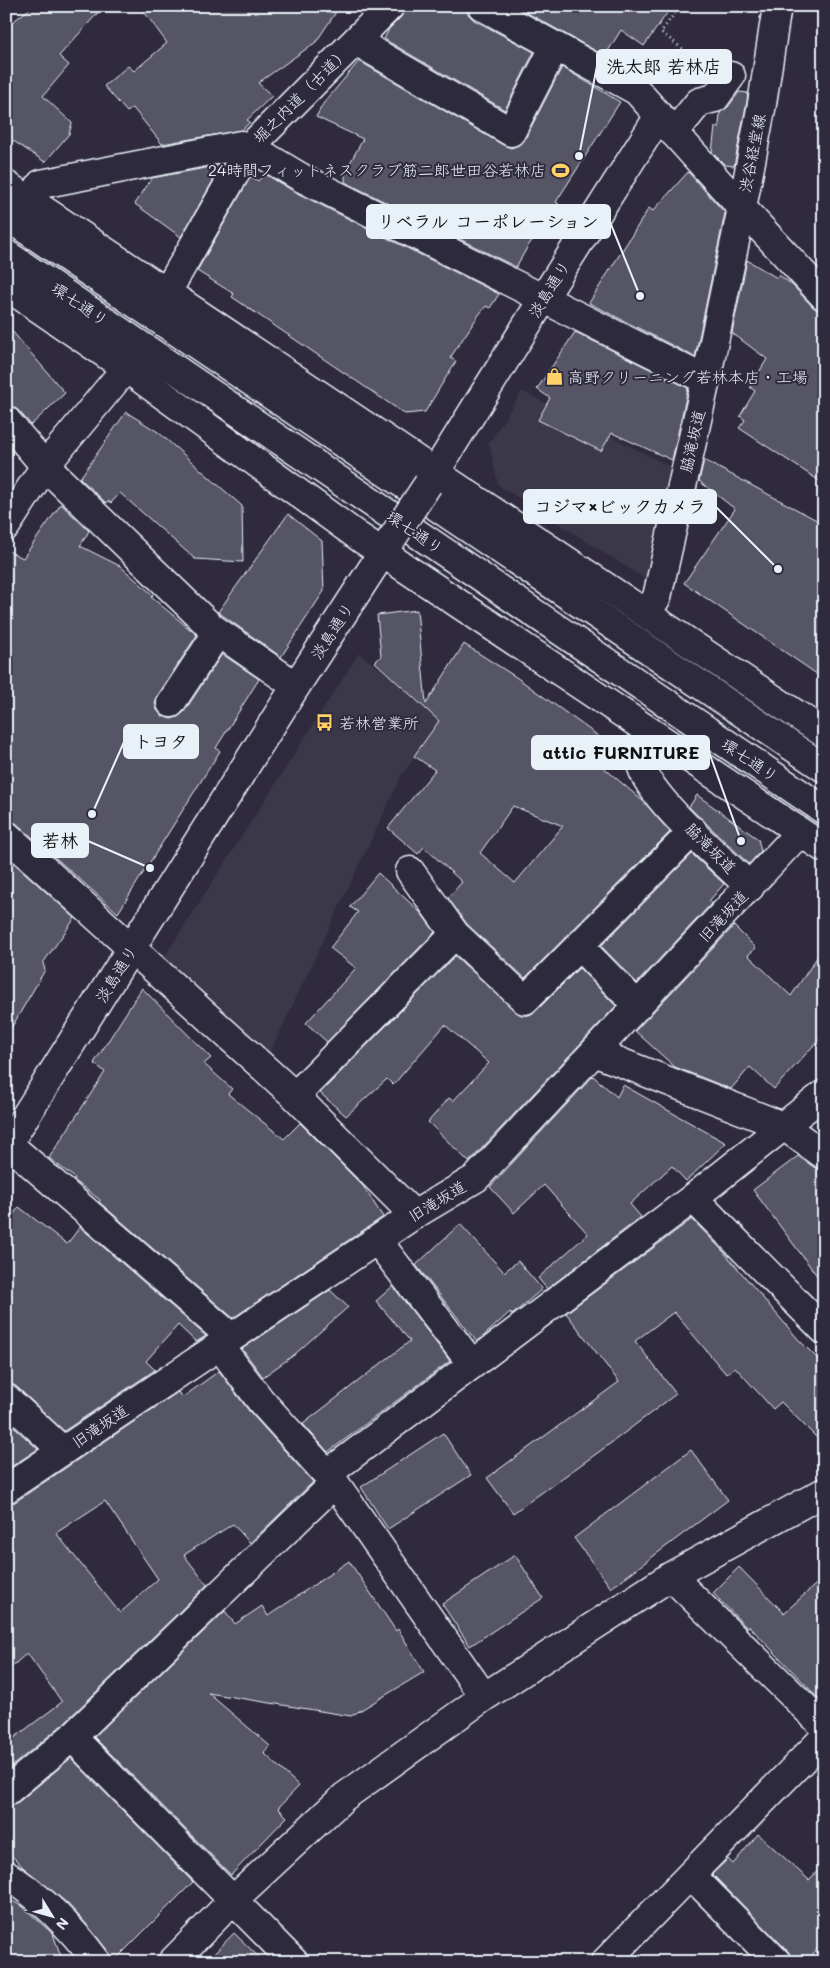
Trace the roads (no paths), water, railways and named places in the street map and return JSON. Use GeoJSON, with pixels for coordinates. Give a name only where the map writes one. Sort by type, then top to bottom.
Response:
{"type":"FeatureCollection","features":[{"type":"Feature","properties":{"kind":"street","name":"堀之内道（古道）"},"geometry":{"type":"LineString","coordinates":[[30,201],[41,184],[241,145],[250,147],[390,6]]}},
{"type":"Feature","properties":{"kind":"street"},"geometry":{"type":"LineString","coordinates":[[482,6],[637,91],[667,125]]}},
{"type":"Feature","properties":{"kind":"street","name":"渋谷経堂線"},"geometry":{"type":"LineString","coordinates":[[742,208],[762,104],[777,6]]}},
{"type":"Feature","properties":{"kind":"street"},"geometry":{"type":"LineString","coordinates":[[356,40],[511,132],[555,46]]}},
{"type":"Feature","properties":{"kind":"street","name":"淡島通り"},"geometry":{"type":"LineString","coordinates":[[7,1144],[132,950],[296,686],[432,478],[543,299],[667,125],[699,102],[715,98],[731,76]]}},
{"type":"Feature","properties":{"kind":"street","name":"渋谷経堂線"},"geometry":{"type":"LineString","coordinates":[[667,125],[742,208]]}},
{"type":"Feature","properties":{"kind":"street"},"geometry":{"type":"LineString","coordinates":[[167,292],[250,147],[302,178],[706,380]]}},
{"type":"Feature","properties":{"kind":"street"},"geometry":{"type":"LineString","coordinates":[[6,185],[167,292],[432,478],[647,613],[824,733]]}},
{"type":"Feature","properties":{"kind":"street"},"geometry":{"type":"LineString","coordinates":[[742,208],[824,296]]}},
{"type":"Feature","properties":{"kind":"street","name":"脇滝坂道"},"geometry":{"type":"LineString","coordinates":[[647,613],[656,598],[706,380],[742,208]]}},
{"type":"Feature","properties":{"kind":"street","name":"環七通り"},"geometry":{"type":"LineString","coordinates":[[6,216],[824,768]]}},
{"type":"Feature","properties":{"kind":"street","name":"環七通り"},"geometry":{"type":"LineString","coordinates":[[6,254],[824,810]]}},
{"type":"Feature","properties":{"kind":"street"},"geometry":{"type":"LineString","coordinates":[[6,286],[388,545],[650,732],[824,848]]}},
{"type":"Feature","properties":{"kind":"street"},"geometry":{"type":"LineString","coordinates":[[6,526],[45,466],[126,368]]}},
{"type":"Feature","properties":{"kind":"street"},"geometry":{"type":"LineString","coordinates":[[6,420],[45,466],[218,632],[296,686]]}},
{"type":"Feature","properties":{"kind":"street"},"geometry":{"type":"LineString","coordinates":[[171,703],[218,632]]}},
{"type":"Feature","properties":{"kind":"street","name":"脇滝坂道"},"geometry":{"type":"LineString","coordinates":[[650,732],[641,745],[641,764],[652,789],[750,887]]}},
{"type":"Feature","properties":{"kind":"street"},"geometry":{"type":"LineString","coordinates":[[410,871],[454,934],[525,1000],[693,831]]}},
{"type":"Feature","properties":{"kind":"street","name":"旧滝坂道"},"geometry":{"type":"LineString","coordinates":[[6,1490],[414,1214],[476,1178],[799,833]]}},
{"type":"Feature","properties":{"kind":"street"},"geometry":{"type":"LineString","coordinates":[[6,835],[296,1096],[414,1214]]}},
{"type":"Feature","properties":{"kind":"street"},"geometry":{"type":"LineString","coordinates":[[296,1096],[454,934]]}},
{"type":"Feature","properties":{"kind":"street"},"geometry":{"type":"LineString","coordinates":[[579,946],[638,1006]]}},
{"type":"Feature","properties":{"kind":"street"},"geometry":{"type":"LineString","coordinates":[[594,1052],[785,1127],[824,1156]]}},
{"type":"Feature","properties":{"kind":"street"},"geometry":{"type":"LineString","coordinates":[[6,1792],[72,1737],[109,1702],[331,1478],[472,1364],[693,1198],[785,1127],[824,1094]]}},
{"type":"Feature","properties":{"kind":"street"},"geometry":{"type":"LineString","coordinates":[[7,1144],[225,1341],[261,1401],[331,1478],[484,1698]]}},
{"type":"Feature","properties":{"kind":"street"},"geometry":{"type":"LineString","coordinates":[[693,1198],[824,1330]]}},
{"type":"Feature","properties":{"kind":"street"},"geometry":{"type":"LineString","coordinates":[[377,1240],[472,1364]]}},
{"type":"Feature","properties":{"kind":"street"},"geometry":{"type":"LineString","coordinates":[[6,1398],[63,1451]]}},
{"type":"Feature","properties":{"kind":"street"},"geometry":{"type":"LineString","coordinates":[[172,1962],[232,1901],[344,1797],[484,1698],[671,1576],[824,1492]]}},
{"type":"Feature","properties":{"kind":"street"},"geometry":{"type":"LineString","coordinates":[[671,1576],[824,1726]]}},
{"type":"Feature","properties":{"kind":"street"},"geometry":{"type":"LineString","coordinates":[[72,1737],[294,1962]]}},
{"type":"Feature","properties":{"kind":"street"},"geometry":{"type":"LineString","coordinates":[[605,1962],[824,1738]]}},
{"type":"Feature","properties":{"kind":"street"},"geometry":{"type":"LineString","coordinates":[[6,1875],[35,1893],[76,1933],[97,1962]]}},
{"type":"Feature","properties":{"kind":"street"},"geometry":{"type":"LineString","coordinates":[[691,1875],[777,1962]]}},
{"type":"Feature","properties":{"kind":"place","name":"洗太郎 若林店"},"geometry":{"type":"Point","coordinates":[579,156]}},
{"type":"Feature","properties":{"kind":"place","name":"24時間フィットネスクラブ筋二郎世田谷若林店"},"geometry":{"type":"Point","coordinates":[560,170]}},
{"type":"Feature","properties":{"kind":"place","name":"リベラル コーポレーション"},"geometry":{"type":"Point","coordinates":[640,296]}},
{"type":"Feature","properties":{"kind":"place","name":"高野クリーニング若林本店・工場"},"geometry":{"type":"Point","coordinates":[554,377]}},
{"type":"Feature","properties":{"kind":"place","name":"コジマ×ビックカメラ"},"geometry":{"type":"Point","coordinates":[778,569]}},
{"type":"Feature","properties":{"kind":"place","name":"若林営業所"},"geometry":{"type":"Point","coordinates":[325,723]}},
{"type":"Feature","properties":{"kind":"place","name":"トヨタ"},"geometry":{"type":"Point","coordinates":[92,814]}},
{"type":"Feature","properties":{"kind":"place","name":"attic FURNITURE"},"geometry":{"type":"Point","coordinates":[741,841]}},
{"type":"Feature","properties":{"kind":"place","name":"若林"},"geometry":{"type":"Point","coordinates":[150,868]}}]}
